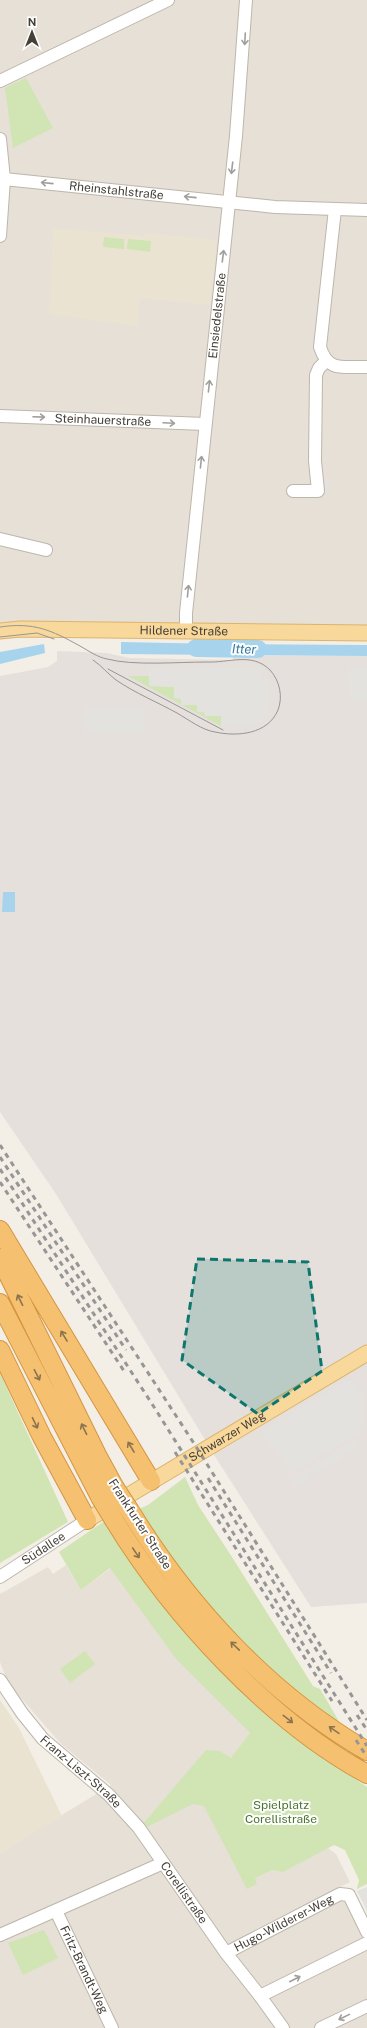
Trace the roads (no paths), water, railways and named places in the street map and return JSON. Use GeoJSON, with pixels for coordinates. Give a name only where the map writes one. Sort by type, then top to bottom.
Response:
{"type":"FeatureCollection","features":[{"type":"Feature","properties":{"kind":"highway"},"geometry":{"type":"LineString","coordinates":[[0,1230],[151,1481]]}},
{"type":"Feature","properties":{"kind":"highway","name":"Frankfurter Straße"},"geometry":{"type":"LineString","coordinates":[[0,1258],[96,1455],[108,1492],[114,1520],[140,1559],[171,1600],[209,1645],[258,1695],[315,1740],[367,1774]]}},
{"type":"Feature","properties":{"kind":"highway","name":"Frankfurter Straße"},"geometry":{"type":"LineString","coordinates":[[0,1303],[108,1492],[130,1511],[151,1546],[169,1570],[231,1642],[292,1699],[320,1720],[367,1751]]}},
{"type":"Feature","properties":{"kind":"highway"},"geometry":{"type":"LineString","coordinates":[[0,1350],[42,1437],[87,1520]]}},
{"type":"Feature","properties":{"kind":"main road","name":"Hildener Straße"},"geometry":{"type":"LineString","coordinates":[[0,631],[20,629],[367,633]]}},
{"type":"Feature","properties":{"kind":"main road","name":"Schwarzer Weg"},"geometry":{"type":"LineString","coordinates":[[87,1520],[366,1355]]}},
{"type":"Feature","properties":{"kind":"street"},"geometry":{"type":"LineString","coordinates":[[0,81],[168,0]]}},
{"type":"Feature","properties":{"kind":"street","name":"Einsiedelstraße"},"geometry":{"type":"LineString","coordinates":[[186,630],[186,613],[229,201],[244,42],[246,0]]}},
{"type":"Feature","properties":{"kind":"street"},"geometry":{"type":"LineString","coordinates":[[0,139],[4,179],[0,236]]}},
{"type":"Feature","properties":{"kind":"street","name":"Rheinstahlstraße"},"geometry":{"type":"LineString","coordinates":[[4,179],[229,201],[275,207],[367,210]]}},
{"type":"Feature","properties":{"kind":"street"},"geometry":{"type":"LineString","coordinates":[[335,209],[320,347],[326,362],[332,366],[367,366]]}},
{"type":"Feature","properties":{"kind":"street"},"geometry":{"type":"LineString","coordinates":[[293,491],[318,491],[315,461],[316,375],[319,368],[326,362]]}},
{"type":"Feature","properties":{"kind":"street"},"geometry":{"type":"LineString","coordinates":[[0,410],[0,416]]}},
{"type":"Feature","properties":{"kind":"street","name":"Steinhauerstraße"},"geometry":{"type":"LineString","coordinates":[[0,416],[205,424]]}},
{"type":"Feature","properties":{"kind":"street"},"geometry":{"type":"LineString","coordinates":[[0,539],[46,550]]}},
{"type":"Feature","properties":{"kind":"street","name":"Südallee"},"geometry":{"type":"LineString","coordinates":[[0,1577],[87,1520]]}},
{"type":"Feature","properties":{"kind":"street","name":"Franz-Liszt-Straße"},"geometry":{"type":"LineString","coordinates":[[0,1680],[22,1713],[43,1739],[116,1802],[139,1828],[163,1863]]}},
{"type":"Feature","properties":{"kind":"street","name":"Corellistraße"},"geometry":{"type":"LineString","coordinates":[[0,1935],[163,1863],[226,1953],[283,2028]]}},
{"type":"Feature","properties":{"kind":"street","name":"Hugo-Wilderer-Weg"},"geometry":{"type":"LineString","coordinates":[[226,1953],[340,1894],[349,1895],[367,1932]]}},
{"type":"Feature","properties":{"kind":"street","name":"Fritz-Brandt-Weg"},"geometry":{"type":"LineString","coordinates":[[56,1911],[112,2028]]}},
{"type":"Feature","properties":{"kind":"street"},"geometry":{"type":"LineString","coordinates":[[260,1996],[367,1943]]}},
{"type":"Feature","properties":{"kind":"street"},"geometry":{"type":"LineString","coordinates":[[321,2028],[367,2006]]}},
{"type":"Feature","properties":{"kind":"water"},"geometry":{"type":"Polygon","coordinates":[[[121,642],[221,644],[220,655],[121,654],[121,642]]]}},
{"type":"Feature","properties":{"kind":"water"},"geometry":{"type":"Polygon","coordinates":[[[44,644],[45,653],[0,664],[0,652],[44,644]]]}},
{"type":"Feature","properties":{"kind":"water"},"geometry":{"type":"Polygon","coordinates":[[[233,644],[367,645],[367,656],[233,655],[233,644]]]}},
{"type":"Feature","properties":{"kind":"water"},"geometry":{"type":"Polygon","coordinates":[[[3,892],[15,892],[15,912],[2,912],[3,892]]]}},
{"type":"Feature","properties":{"kind":"waterway","name":"Itter"},"geometry":{"type":"LineString","coordinates":[[196,648],[258,649]]}},
{"type":"Feature","properties":{"kind":"tram line"},"geometry":{"type":"LineString","coordinates":[[0,627],[23,626],[42,629],[60,636],[100,657],[118,661],[156,663],[240,660],[256,661],[270,670],[276,679],[280,689],[280,705],[273,718],[260,729],[242,734],[210,731],[123,685],[93,660]]}},
{"type":"Feature","properties":{"kind":"tram line"},"geometry":{"type":"LineString","coordinates":[[0,637],[37,633],[54,639]]}},
{"type":"Feature","properties":{"kind":"tram line"},"geometry":{"type":"LineString","coordinates":[[108,669],[223,730]]}},
{"type":"Feature","properties":{"kind":"railway"},"geometry":{"type":"LineString","coordinates":[[0,1145],[195,1445],[367,1720]]}},
{"type":"Feature","properties":{"kind":"railway"},"geometry":{"type":"LineString","coordinates":[[0,1157],[126,1350]]}},
{"type":"Feature","properties":{"kind":"railway"},"geometry":{"type":"LineString","coordinates":[[0,1169],[154,1407],[367,1746]]}},
{"type":"Feature","properties":{"kind":"railway"},"geometry":{"type":"LineString","coordinates":[[0,1182],[124,1371]]}},
{"type":"Feature","properties":{"kind":"railway"},"geometry":{"type":"LineString","coordinates":[[175,1452],[332,1701]]}},
{"type":"Feature","properties":{"kind":"railway"},"geometry":{"type":"LineString","coordinates":[[208,1478],[331,1673]]}},
{"type":"Feature","properties":{"kind":"railway"},"geometry":{"type":"LineString","coordinates":[[357,1715],[367,1730]]}},
{"type":"Feature","properties":{"kind":"railway"},"geometry":{"type":"LineString","coordinates":[[356,1740],[367,1757]]}},
{"type":"Feature","properties":{"kind":"park label","name":"Spielplatz Corellistraße"},"geometry":{"type":"Point","coordinates":[281,1812]}}]}
